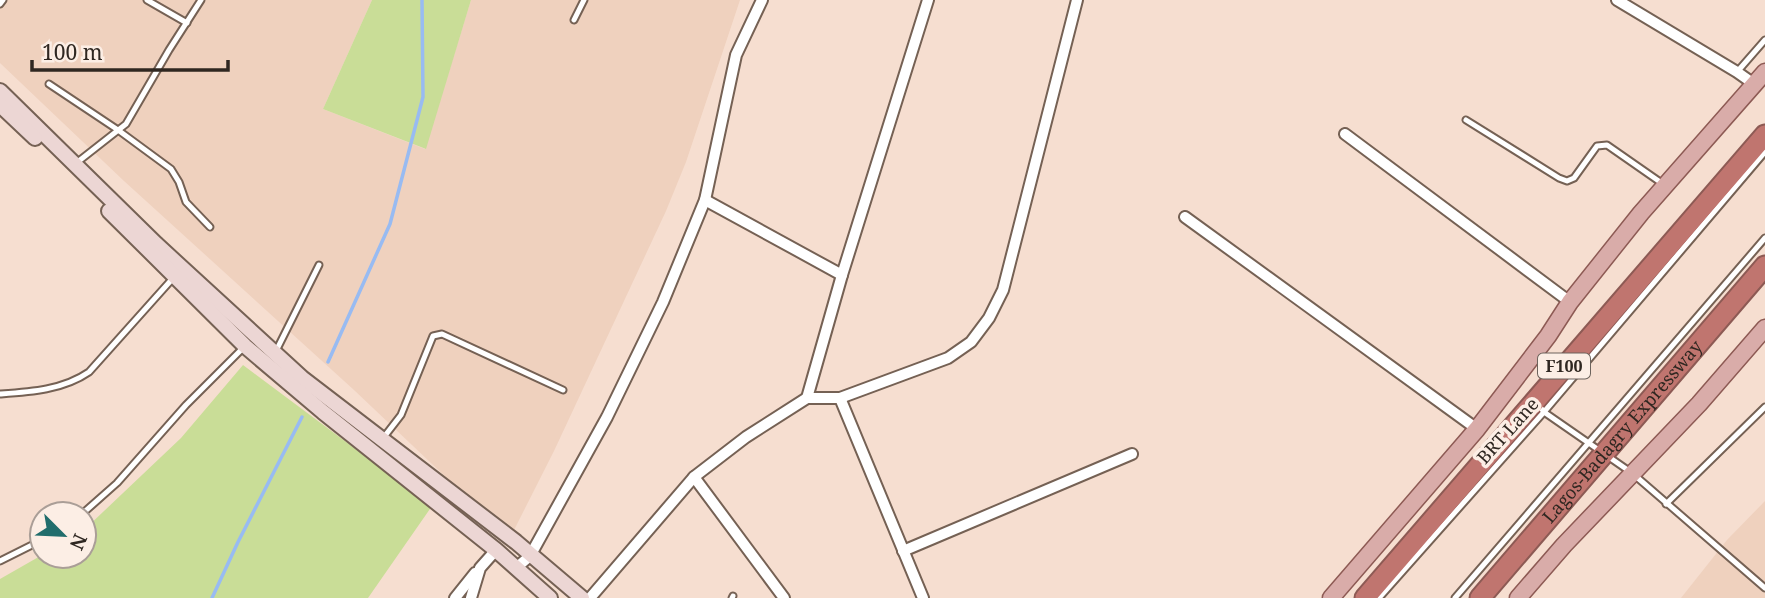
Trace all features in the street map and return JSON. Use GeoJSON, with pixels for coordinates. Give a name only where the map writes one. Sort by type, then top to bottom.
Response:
{"type":"FeatureCollection","features":[{"type":"Feature","properties":{"kind":"highway","name":"F100"},"geometry":{"type":"LineString","coordinates":[[1365,598],[1539,406],[1765,135]]}},
{"type":"Feature","properties":{"kind":"highway","name":"Lagos-Badagry Expressway"},"geometry":{"type":"LineString","coordinates":[[1480,598],[1596,449],[1765,266]]}},
{"type":"Feature","properties":{"kind":"main road"},"geometry":{"type":"LineString","coordinates":[[1332,598],[1477,429],[1548,336],[1570,302],[1665,186],[1760,78]]}},
{"type":"Feature","properties":{"kind":"main road","name":"Lagos-Badagry Expressway"},"geometry":{"type":"LineString","coordinates":[[1518,598],[1564,545],[1699,404],[1765,328]]}},
{"type":"Feature","properties":{"kind":"street"},"geometry":{"type":"LineString","coordinates":[[516,568],[530,556],[607,416],[663,302],[705,200],[736,55],[762,0]]}},
{"type":"Feature","properties":{"kind":"street"},"geometry":{"type":"LineString","coordinates":[[807,398],[842,275],[928,0]]}},
{"type":"Feature","properties":{"kind":"street"},"geometry":{"type":"LineString","coordinates":[[590,598],[694,477],[746,437],[807,398],[840,398],[948,358],[971,342],[989,318],[1003,290],[1077,0]]}},
{"type":"Feature","properties":{"kind":"street"},"geometry":{"type":"LineString","coordinates":[[1617,0],[1737,72],[1760,78]]}},
{"type":"Feature","properties":{"kind":"street"},"geometry":{"type":"LineString","coordinates":[[0,91],[165,252],[302,378],[516,542],[582,598]]}},
{"type":"Feature","properties":{"kind":"street"},"geometry":{"type":"LineString","coordinates":[[0,105],[245,346],[496,550],[550,598]]}},
{"type":"Feature","properties":{"kind":"street"},"geometry":{"type":"LineString","coordinates":[[1345,134],[1570,302]]}},
{"type":"Feature","properties":{"kind":"street"},"geometry":{"type":"LineString","coordinates":[[705,200],[842,275]]}},
{"type":"Feature","properties":{"kind":"street"},"geometry":{"type":"LineString","coordinates":[[1185,217],[1477,429]]}},
{"type":"Feature","properties":{"kind":"street"},"geometry":{"type":"LineString","coordinates":[[840,398],[923,598]]}},
{"type":"Feature","properties":{"kind":"street"},"geometry":{"type":"LineString","coordinates":[[903,551],[1132,454]]}},
{"type":"Feature","properties":{"kind":"street"},"geometry":{"type":"LineString","coordinates":[[694,477],[784,598]]}},
{"type":"Feature","properties":{"kind":"street"},"geometry":{"type":"LineString","coordinates":[[455,598],[496,550]]}},
{"type":"Feature","properties":{"kind":"street"},"geometry":{"type":"LineString","coordinates":[[471,598],[480,568]]}},
{"type":"Feature","properties":{"kind":"lane"},"geometry":{"type":"LineString","coordinates":[[0,4],[3,0]]}},
{"type":"Feature","properties":{"kind":"lane"},"geometry":{"type":"LineString","coordinates":[[147,0],[187,23]]}},
{"type":"Feature","properties":{"kind":"lane"},"geometry":{"type":"LineString","coordinates":[[75,164],[126,124],[201,0]]}},
{"type":"Feature","properties":{"kind":"lane"},"geometry":{"type":"LineString","coordinates":[[574,20],[584,0]]}},
{"type":"Feature","properties":{"kind":"lane"},"geometry":{"type":"LineString","coordinates":[[1737,72],[1765,40]]}},
{"type":"Feature","properties":{"kind":"lane"},"geometry":{"type":"LineString","coordinates":[[49,84],[171,169],[186,202],[210,227]]}},
{"type":"Feature","properties":{"kind":"lane"},"geometry":{"type":"LineString","coordinates":[[1466,120],[1567,181],[1574,178],[1597,146],[1607,145],[1665,186]]}},
{"type":"Feature","properties":{"kind":"lane","name":"BRT Lane"},"geometry":{"type":"LineString","coordinates":[[1379,598],[1539,406],[1765,152]]}},
{"type":"Feature","properties":{"kind":"lane"},"geometry":{"type":"LineString","coordinates":[[1455,598],[1596,449],[1765,238]]}},
{"type":"Feature","properties":{"kind":"lane"},"geometry":{"type":"LineString","coordinates":[[275,354],[318,265]]}},
{"type":"Feature","properties":{"kind":"lane"},"geometry":{"type":"LineString","coordinates":[[0,394],[36,391],[76,381],[89,372],[174,277]]}},
{"type":"Feature","properties":{"kind":"lane"},"geometry":{"type":"LineString","coordinates":[[382,440],[401,415],[433,336],[442,334],[563,390]]}},
{"type":"Feature","properties":{"kind":"lane"},"geometry":{"type":"LineString","coordinates":[[98,500],[117,483],[186,405],[245,346]]}},
{"type":"Feature","properties":{"kind":"lane"},"geometry":{"type":"LineString","coordinates":[[1539,406],[1632,473],[1765,588]]}},
{"type":"Feature","properties":{"kind":"lane"},"geometry":{"type":"LineString","coordinates":[[1666,503],[1765,407]]}},
{"type":"Feature","properties":{"kind":"lane"},"geometry":{"type":"LineString","coordinates":[[0,561],[28,547]]}},
{"type":"Feature","properties":{"kind":"shaded area"},"geometry":{"type":"Polygon","coordinates":[[[0,0],[372,0],[323,109],[425,149],[471,0],[740,0],[686,162],[666,211],[554,451],[510,538],[0,63],[0,0]]]}},
{"type":"Feature","properties":{"kind":"shaded area"},"geometry":{"type":"Polygon","coordinates":[[[1765,501],[1765,598],[1681,598],[1727,540],[1765,501]]]}},
{"type":"Feature","properties":{"kind":"green space"},"geometry":{"type":"Polygon","coordinates":[[[372,0],[471,0],[426,149],[323,109],[372,0]]]}},
{"type":"Feature","properties":{"kind":"green space"},"geometry":{"type":"Polygon","coordinates":[[[243,365],[432,506],[368,598],[0,598],[0,579],[28,563],[28,570],[98,570],[98,517],[181,438],[243,365]]]}},
{"type":"Feature","properties":{"kind":"waterway"},"geometry":{"type":"LineString","coordinates":[[328,362],[390,224],[423,97],[422,0]]}},
{"type":"Feature","properties":{"kind":"waterway"},"geometry":{"type":"LineString","coordinates":[[212,598],[302,417]]}}]}
